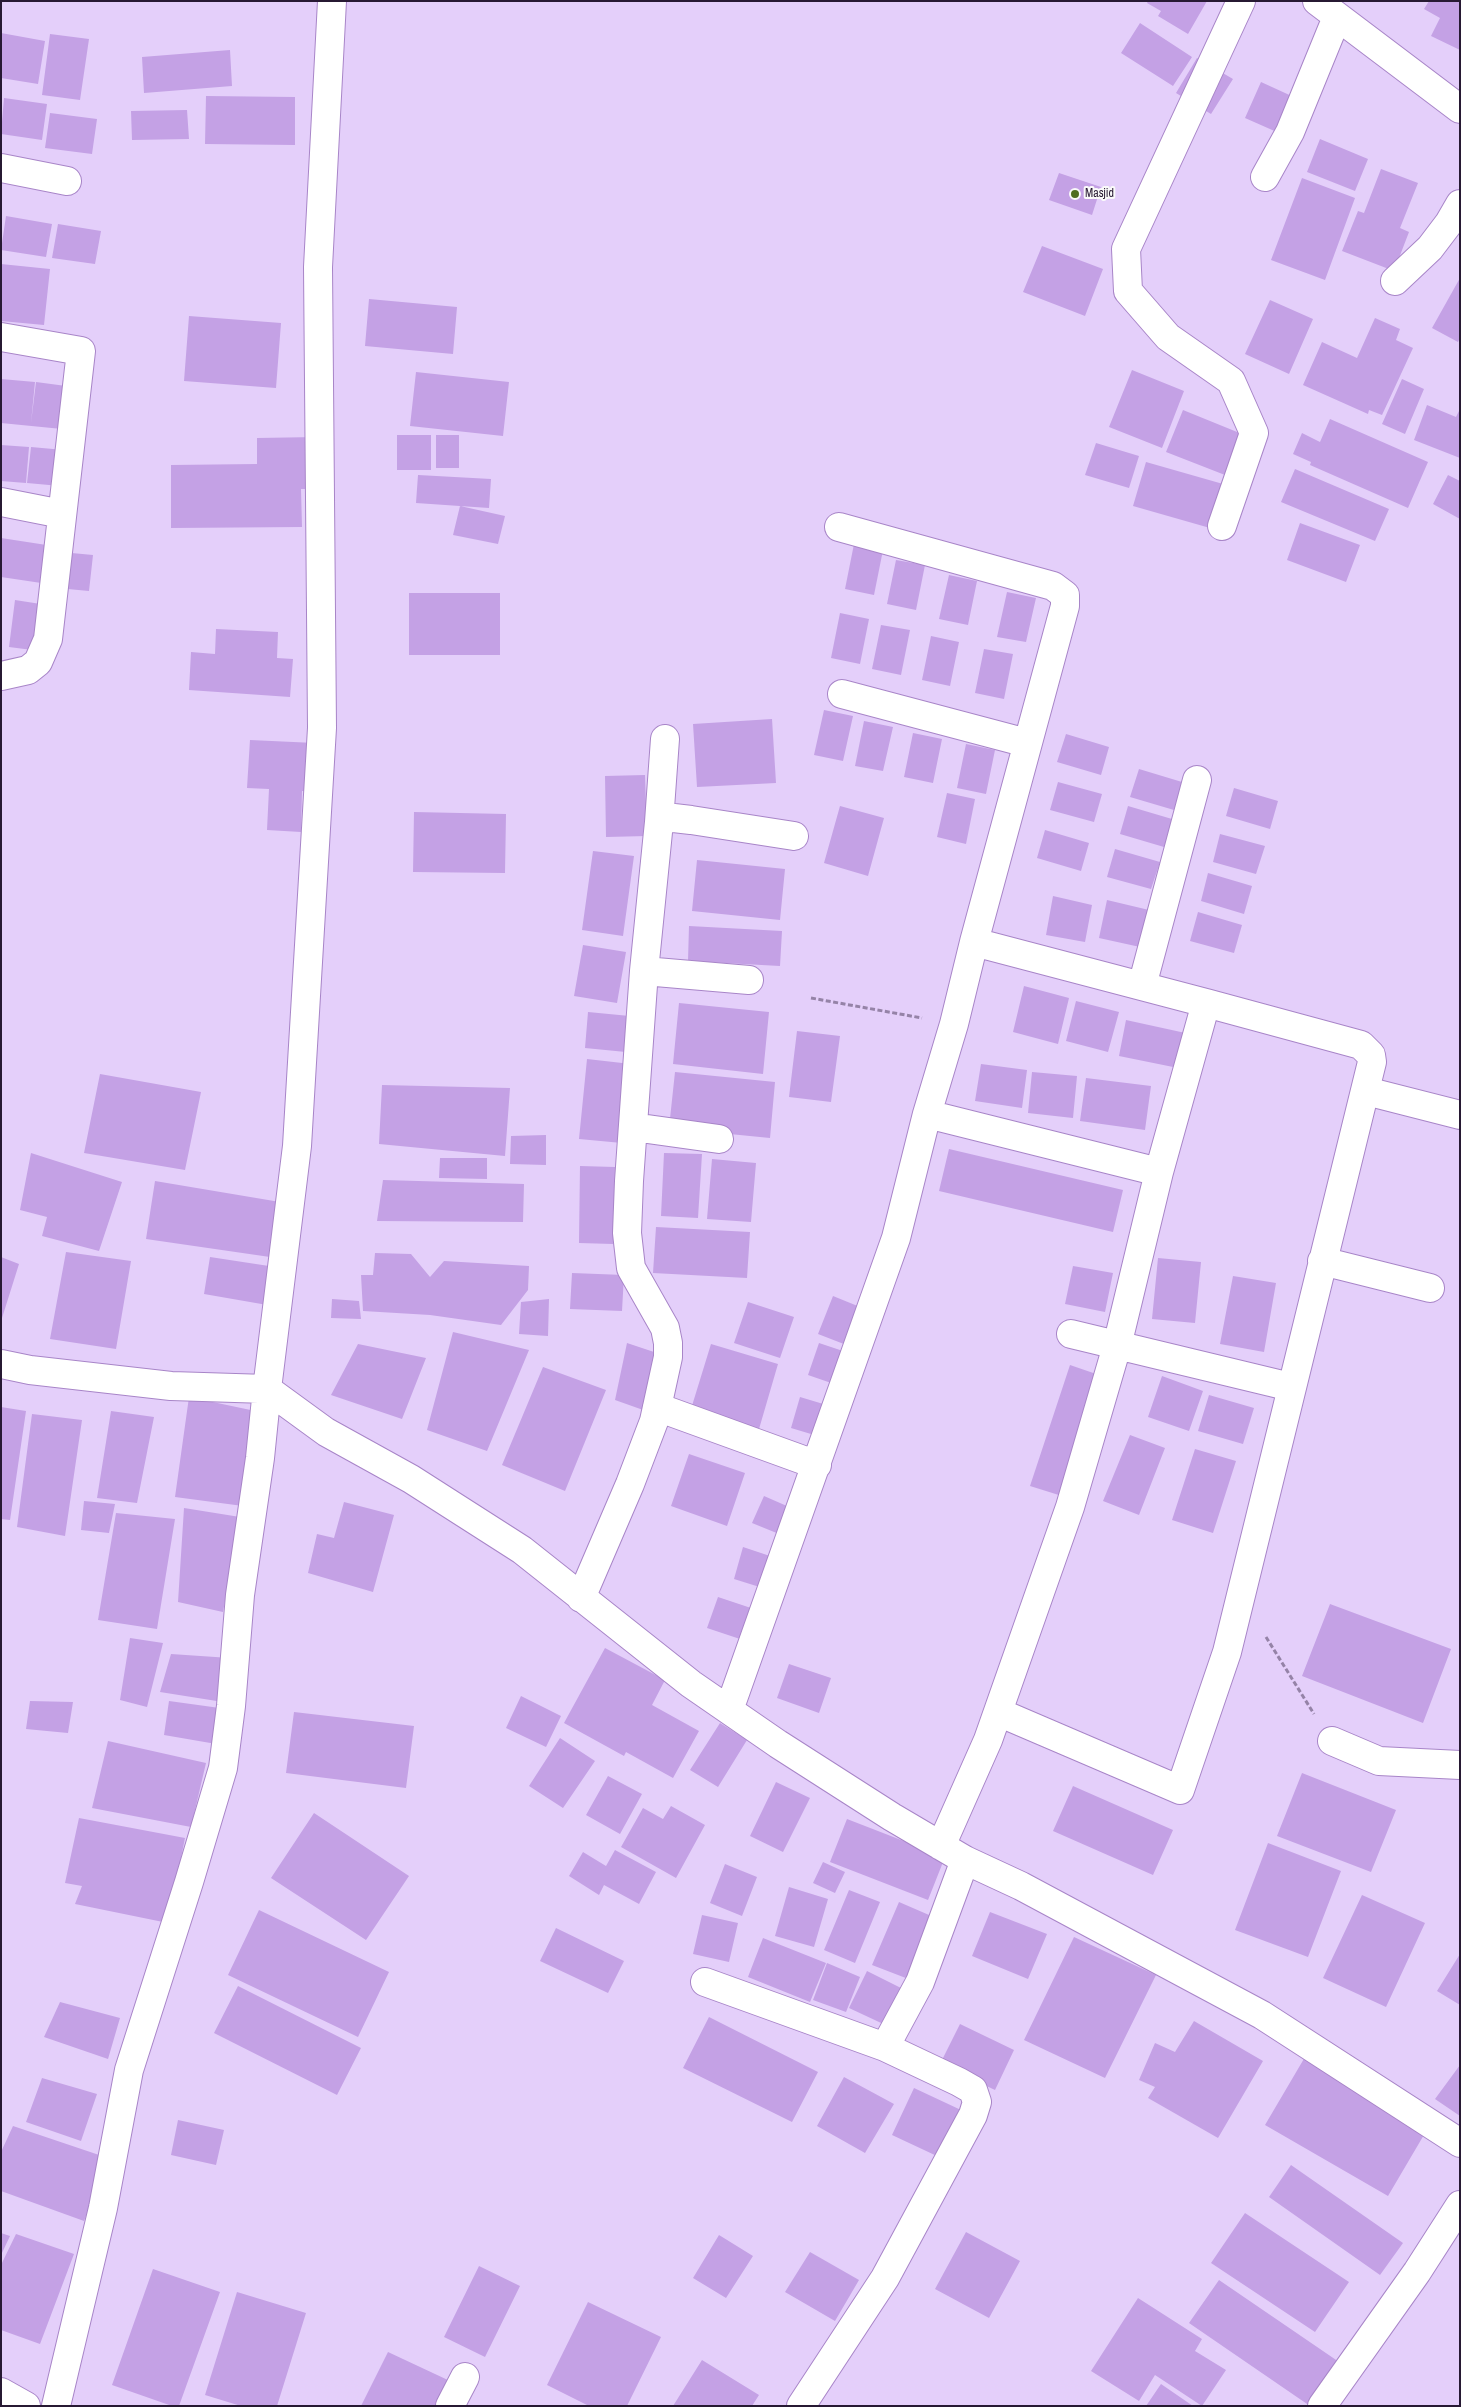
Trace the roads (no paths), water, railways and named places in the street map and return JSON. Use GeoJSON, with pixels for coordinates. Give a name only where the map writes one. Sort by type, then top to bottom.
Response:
{"type":"FeatureCollection","features":[{"type":"Feature","properties":{"kind":"street"},"geometry":{"type":"LineString","coordinates":[[56,2406],[103,2208],[129,2070],[189,1882],[222,1768],[231,1706],[240,1595],[260,1458],[297,1146],[322,728],[318,267],[332,1]]}},
{"type":"Feature","properties":{"kind":"street"},"geometry":{"type":"LineString","coordinates":[[1222,526],[1254,433],[1231,381],[1168,337],[1128,291],[1126,249],[1241,1]]}},
{"type":"Feature","properties":{"kind":"street"},"geometry":{"type":"LineString","coordinates":[[1264,177],[1290,132],[1327,9],[1460,109]]}},
{"type":"Feature","properties":{"kind":"street"},"geometry":{"type":"LineString","coordinates":[[1,168],[67,181]]}},
{"type":"Feature","properties":{"kind":"street"},"geometry":{"type":"LineString","coordinates":[[1395,281],[1430,248],[1449,223],[1460,204]]}},
{"type":"Feature","properties":{"kind":"street"},"geometry":{"type":"LineString","coordinates":[[1,336],[81,351],[48,638],[38,662],[28,670],[1,676]]}},
{"type":"Feature","properties":{"kind":"street"},"geometry":{"type":"LineString","coordinates":[[1,502],[62,514]]}},
{"type":"Feature","properties":{"kind":"street"},"geometry":{"type":"LineString","coordinates":[[729,1710],[896,1238],[927,1114],[954,1024],[974,942],[1065,606],[1065,595],[1054,586],[838,527]]}},
{"type":"Feature","properties":{"kind":"street"},"geometry":{"type":"LineString","coordinates":[[842,694],[1027,743]]}},
{"type":"Feature","properties":{"kind":"street"},"geometry":{"type":"LineString","coordinates":[[581,1598],[630,1484],[654,1421],[668,1357],[668,1342],[664,1328],[631,1268],[627,1233],[632,1126],[644,971],[659,822],[664,739]]}},
{"type":"Feature","properties":{"kind":"street"},"geometry":{"type":"LineString","coordinates":[[1142,986],[1197,780]]}},
{"type":"Feature","properties":{"kind":"street"},"geometry":{"type":"LineString","coordinates":[[659,822],[665,817],[794,836]]}},
{"type":"Feature","properties":{"kind":"street"},"geometry":{"type":"LineString","coordinates":[[974,942],[1361,1045],[1371,1055],[1372,1062],[1291,1387],[1242,1598],[1227,1652],[1180,1790],[998,1712]]}},
{"type":"Feature","properties":{"kind":"street"},"geometry":{"type":"LineString","coordinates":[[644,971],[749,980]]}},
{"type":"Feature","properties":{"kind":"street"},"geometry":{"type":"LineString","coordinates":[[942,1846],[998,1712],[1070,1507],[1117,1346],[1159,1172],[1206,1003]]}},
{"type":"Feature","properties":{"kind":"street"},"geometry":{"type":"LineString","coordinates":[[1366,1091],[1460,1115]]}},
{"type":"Feature","properties":{"kind":"street"},"geometry":{"type":"LineString","coordinates":[[927,1114],[1159,1172]]}},
{"type":"Feature","properties":{"kind":"street"},"geometry":{"type":"LineString","coordinates":[[632,1126],[719,1139]]}},
{"type":"Feature","properties":{"kind":"street"},"geometry":{"type":"LineString","coordinates":[[1322,1261],[1430,1288]]}},
{"type":"Feature","properties":{"kind":"street"},"geometry":{"type":"LineString","coordinates":[[1071,1334],[1291,1387]]}},
{"type":"Feature","properties":{"kind":"street"},"geometry":{"type":"LineString","coordinates":[[1,1354],[47,1364],[267,1389],[326,1432],[411,1478],[522,1550],[691,1684],[795,1754],[965,1860],[1022,1886],[1262,2015],[1460,2144]]}},
{"type":"Feature","properties":{"kind":"street"},"geometry":{"type":"LineString","coordinates":[[1,1364],[30,1370],[171,1386],[267,1389]]}},
{"type":"Feature","properties":{"kind":"street"},"geometry":{"type":"LineString","coordinates":[[657,1407],[817,1465]]}},
{"type":"Feature","properties":{"kind":"street"},"geometry":{"type":"LineString","coordinates":[[1332,1741],[1379,1761],[1460,1764]]}},
{"type":"Feature","properties":{"kind":"street"},"geometry":{"type":"LineString","coordinates":[[885,2047],[920,1982],[965,1860]]}},
{"type":"Feature","properties":{"kind":"street"},"geometry":{"type":"LineString","coordinates":[[706,1982],[885,2047],[973,2090],[977,2102],[973,2114],[885,2278],[801,2406]]}},
{"type":"Feature","properties":{"kind":"street"},"geometry":{"type":"LineString","coordinates":[[1322,2406],[1417,2272],[1460,2205]]}},
{"type":"Feature","properties":{"kind":"street"},"geometry":{"type":"LineString","coordinates":[[450,2406],[465,2377]]}},
{"type":"Feature","properties":{"kind":"street"},"geometry":{"type":"LineString","coordinates":[[1,2392],[26,2406]]}},
{"type":"Feature","properties":{"kind":"place","name":"Masjid"},"geometry":{"type":"Point","coordinates":[1075,194]}}]}
